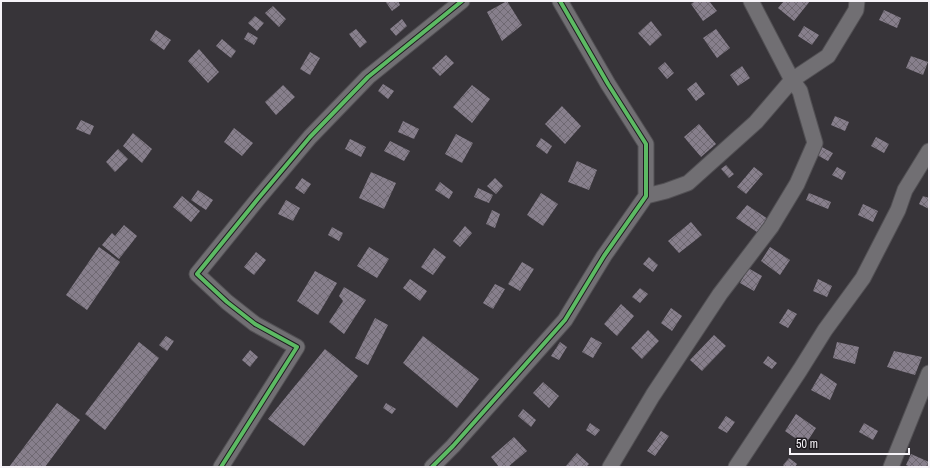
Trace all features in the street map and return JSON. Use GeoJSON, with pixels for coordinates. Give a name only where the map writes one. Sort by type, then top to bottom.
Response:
{"type":"FeatureCollection","features":[{"type":"Feature","properties":{"kind":"street"},"geometry":{"type":"LineString","coordinates":[[221,467],[297,348],[255,324],[227,302],[197,274],[256,200],[310,137],[368,78],[462,1]]}},
{"type":"Feature","properties":{"kind":"street"},"geometry":{"type":"LineString","coordinates":[[432,467],[565,320],[604,256],[646,196],[646,144],[608,84],[560,1]]}},
{"type":"Feature","properties":{"kind":"street"},"geometry":{"type":"LineString","coordinates":[[610,467],[653,395],[720,294],[771,227],[797,184],[815,143],[800,90],[792,80],[751,1]]}},
{"type":"Feature","properties":{"kind":"street"},"geometry":{"type":"LineString","coordinates":[[646,196],[688,183],[756,122],[792,80],[828,56],[856,10],[857,1]]}},
{"type":"Feature","properties":{"kind":"street"},"geometry":{"type":"LineString","coordinates":[[736,467],[825,330],[863,278],[898,210],[905,190],[929,152]]}},
{"type":"Feature","properties":{"kind":"street"},"geometry":{"type":"LineString","coordinates":[[891,467],[929,373]]}},
{"type":"Feature","properties":{"kind":"building"},"geometry":{"type":"Polygon","coordinates":[[[385,1],[398,1],[400,5],[392,11],[385,1]]]}},
{"type":"Feature","properties":{"kind":"building"},"geometry":{"type":"Polygon","coordinates":[[[507,1],[522,25],[502,41],[487,12],[507,1]]]}},
{"type":"Feature","properties":{"kind":"building"},"geometry":{"type":"Polygon","coordinates":[[[695,1],[709,1],[717,11],[703,21],[691,4],[695,1]]]}},
{"type":"Feature","properties":{"kind":"building"},"geometry":{"type":"Polygon","coordinates":[[[784,1],[810,1],[794,21],[778,8],[784,1]]]}},
{"type":"Feature","properties":{"kind":"building"},"geometry":{"type":"Polygon","coordinates":[[[273,6],[286,19],[279,27],[265,13],[273,6]]]}},
{"type":"Feature","properties":{"kind":"building"},"geometry":{"type":"Polygon","coordinates":[[[884,10],[901,18],[897,28],[879,20],[884,10]]]}},
{"type":"Feature","properties":{"kind":"building"},"geometry":{"type":"Polygon","coordinates":[[[255,16],[264,23],[257,31],[248,23],[255,16]]]}},
{"type":"Feature","properties":{"kind":"building"},"geometry":{"type":"Polygon","coordinates":[[[402,19],[407,26],[396,36],[390,29],[402,19]]]}},
{"type":"Feature","properties":{"kind":"building"},"geometry":{"type":"Polygon","coordinates":[[[651,21],[662,35],[650,46],[638,33],[651,21]]]}},
{"type":"Feature","properties":{"kind":"building"},"geometry":{"type":"Polygon","coordinates":[[[804,26],[819,35],[812,45],[798,36],[804,26]]]}},
{"type":"Feature","properties":{"kind":"building"},"geometry":{"type":"Polygon","coordinates":[[[356,29],[367,42],[360,48],[349,34],[356,29]]]}},
{"type":"Feature","properties":{"kind":"building"},"geometry":{"type":"Polygon","coordinates":[[[716,29],[730,48],[717,58],[703,38],[716,29]]]}},
{"type":"Feature","properties":{"kind":"building"},"geometry":{"type":"Polygon","coordinates":[[[156,30],[171,40],[164,50],[150,40],[156,30]]]}},
{"type":"Feature","properties":{"kind":"building"},"geometry":{"type":"Polygon","coordinates":[[[248,32],[258,38],[254,45],[244,39],[248,32]]]}},
{"type":"Feature","properties":{"kind":"building"},"geometry":{"type":"Polygon","coordinates":[[[222,39],[236,51],[231,58],[216,46],[222,39]]]}},
{"type":"Feature","properties":{"kind":"building"},"geometry":{"type":"Polygon","coordinates":[[[199,49],[219,72],[208,83],[188,61],[199,49]]]}},
{"type":"Feature","properties":{"kind":"building"},"geometry":{"type":"Polygon","coordinates":[[[310,52],[320,58],[310,75],[300,69],[310,52]]]}},
{"type":"Feature","properties":{"kind":"building"},"geometry":{"type":"Polygon","coordinates":[[[446,55],[454,63],[440,76],[432,68],[446,55]]]}},
{"type":"Feature","properties":{"kind":"building"},"geometry":{"type":"Polygon","coordinates":[[[911,56],[928,62],[923,75],[906,68],[911,56]]]}},
{"type":"Feature","properties":{"kind":"building"},"geometry":{"type":"Polygon","coordinates":[[[665,62],[674,73],[667,79],[658,68],[665,62]]]}},
{"type":"Feature","properties":{"kind":"building"},"geometry":{"type":"Polygon","coordinates":[[[742,66],[750,78],[738,86],[730,75],[742,66]]]}},
{"type":"Feature","properties":{"kind":"building"},"geometry":{"type":"Polygon","coordinates":[[[696,82],[705,94],[696,101],[687,89],[696,82]]]}},
{"type":"Feature","properties":{"kind":"building"},"geometry":{"type":"Polygon","coordinates":[[[383,84],[394,91],[388,99],[378,91],[383,84]]]}},
{"type":"Feature","properties":{"kind":"building"},"geometry":{"type":"Polygon","coordinates":[[[283,85],[295,97],[276,115],[265,102],[283,85]]]}},
{"type":"Feature","properties":{"kind":"building"},"geometry":{"type":"Polygon","coordinates":[[[472,85],[490,99],[472,123],[453,107],[472,85]]]}},
{"type":"Feature","properties":{"kind":"building"},"geometry":{"type":"Polygon","coordinates":[[[562,106],[581,126],[565,144],[545,124],[562,106]]]}},
{"type":"Feature","properties":{"kind":"building"},"geometry":{"type":"Polygon","coordinates":[[[835,116],[849,122],[845,131],[831,125],[835,116]]]}},
{"type":"Feature","properties":{"kind":"building"},"geometry":{"type":"Polygon","coordinates":[[[81,120],[94,126],[90,135],[76,129],[81,120]]]}},
{"type":"Feature","properties":{"kind":"building"},"geometry":{"type":"Polygon","coordinates":[[[403,121],[419,129],[414,139],[398,132],[403,121]]]}},
{"type":"Feature","properties":{"kind":"building"},"geometry":{"type":"Polygon","coordinates":[[[699,124],[716,144],[701,157],[684,137],[699,124]]]}},
{"type":"Feature","properties":{"kind":"building"},"geometry":{"type":"Polygon","coordinates":[[[234,128],[253,143],[242,156],[224,142],[234,128]]]}},
{"type":"Feature","properties":{"kind":"building"},"geometry":{"type":"Polygon","coordinates":[[[133,133],[152,149],[142,163],[123,146],[133,133]]]}},
{"type":"Feature","properties":{"kind":"building"},"geometry":{"type":"Polygon","coordinates":[[[456,134],[473,143],[462,163],[445,154],[456,134]]]}},
{"type":"Feature","properties":{"kind":"building"},"geometry":{"type":"Polygon","coordinates":[[[876,137],[889,144],[884,153],[871,146],[876,137]]]}},
{"type":"Feature","properties":{"kind":"building"},"geometry":{"type":"Polygon","coordinates":[[[541,138],[552,146],[547,154],[536,146],[541,138]]]}},
{"type":"Feature","properties":{"kind":"building"},"geometry":{"type":"Polygon","coordinates":[[[350,139],[366,147],[361,157],[345,149],[350,139]]]}},
{"type":"Feature","properties":{"kind":"building"},"geometry":{"type":"Polygon","coordinates":[[[390,141],[410,151],[404,161],[384,151],[390,141]]]}},
{"type":"Feature","properties":{"kind":"building"},"geometry":{"type":"Polygon","coordinates":[[[820,146],[833,153],[828,161],[815,154],[820,146]]]}},
{"type":"Feature","properties":{"kind":"building"},"geometry":{"type":"Polygon","coordinates":[[[118,149],[128,159],[115,172],[106,162],[118,149]]]}},
{"type":"Feature","properties":{"kind":"building"},"geometry":{"type":"Polygon","coordinates":[[[577,161],[597,170],[589,190],[568,182],[577,161]]]}},
{"type":"Feature","properties":{"kind":"building"},"geometry":{"type":"Polygon","coordinates":[[[726,165],[734,174],[729,178],[721,169],[726,165]]]}},
{"type":"Feature","properties":{"kind":"building"},"geometry":{"type":"Polygon","coordinates":[[[754,167],[763,174],[746,194],[737,187],[754,167]]]}},
{"type":"Feature","properties":{"kind":"building"},"geometry":{"type":"Polygon","coordinates":[[[837,167],[846,172],[842,180],[832,175],[837,167]]]}},
{"type":"Feature","properties":{"kind":"building"},"geometry":{"type":"Polygon","coordinates":[[[371,172],[396,183],[384,209],[359,198],[371,172]]]}},
{"type":"Feature","properties":{"kind":"building"},"geometry":{"type":"Polygon","coordinates":[[[302,178],[311,184],[304,194],[295,188],[302,178]]]}},
{"type":"Feature","properties":{"kind":"building"},"geometry":{"type":"Polygon","coordinates":[[[495,178],[503,186],[496,194],[487,186],[495,178]]]}},
{"type":"Feature","properties":{"kind":"building"},"geometry":{"type":"Polygon","coordinates":[[[440,182],[453,192],[449,199],[435,190],[440,182]]]}},
{"type":"Feature","properties":{"kind":"building"},"geometry":{"type":"Polygon","coordinates":[[[478,188],[493,195],[489,203],[474,197],[478,188]]]}},
{"type":"Feature","properties":{"kind":"building"},"geometry":{"type":"Polygon","coordinates":[[[198,190],[213,200],[206,210],[191,200],[198,190]]]}},
{"type":"Feature","properties":{"kind":"building"},"geometry":{"type":"Polygon","coordinates":[[[541,193],[558,204],[543,226],[527,215],[541,193]]]}},
{"type":"Feature","properties":{"kind":"building"},"geometry":{"type":"Polygon","coordinates":[[[809,193],[831,202],[828,209],[806,200],[809,193]]]}},
{"type":"Feature","properties":{"kind":"building"},"geometry":{"type":"Polygon","coordinates":[[[182,196],[200,211],[191,222],[173,207],[182,196]]]}},
{"type":"Feature","properties":{"kind":"building"},"geometry":{"type":"Polygon","coordinates":[[[923,196],[929,198],[929,209],[919,204],[923,196]]]}},
{"type":"Feature","properties":{"kind":"building"},"geometry":{"type":"Polygon","coordinates":[[[286,200],[300,208],[293,221],[278,214],[286,200]]]}},
{"type":"Feature","properties":{"kind":"building"},"geometry":{"type":"Polygon","coordinates":[[[863,204],[878,211],[873,222],[858,215],[863,204]]]}},
{"type":"Feature","properties":{"kind":"building"},"geometry":{"type":"Polygon","coordinates":[[[747,205],[768,219],[757,232],[736,218],[747,205]]]}},
{"type":"Feature","properties":{"kind":"building"},"geometry":{"type":"Polygon","coordinates":[[[492,210],[500,214],[495,228],[486,224],[492,210]]]}},
{"type":"Feature","properties":{"kind":"building"},"geometry":{"type":"Polygon","coordinates":[[[691,222],[702,235],[679,253],[668,241],[691,222]]]}},
{"type":"Feature","properties":{"kind":"building"},"geometry":{"type":"Polygon","coordinates":[[[124,225],[137,236],[119,259],[102,245],[112,233],[115,236],[124,225]]]}},
{"type":"Feature","properties":{"kind":"building"},"geometry":{"type":"Polygon","coordinates":[[[465,226],[472,233],[460,247],[453,241],[465,226]]]}},
{"type":"Feature","properties":{"kind":"building"},"geometry":{"type":"Polygon","coordinates":[[[332,227],[343,233],[339,241],[328,235],[332,227]]]}},
{"type":"Feature","properties":{"kind":"building"},"geometry":{"type":"Polygon","coordinates":[[[99,247],[120,262],[87,310],[66,295],[99,247]]]}},
{"type":"Feature","properties":{"kind":"building"},"geometry":{"type":"Polygon","coordinates":[[[369,247],[389,259],[377,278],[357,266],[369,247]]]}},
{"type":"Feature","properties":{"kind":"building"},"geometry":{"type":"Polygon","coordinates":[[[770,247],[790,260],[780,275],[761,261],[770,247]]]}},
{"type":"Feature","properties":{"kind":"building"},"geometry":{"type":"Polygon","coordinates":[[[434,248],[446,257],[433,275],[421,267],[434,248]]]}},
{"type":"Feature","properties":{"kind":"building"},"geometry":{"type":"Polygon","coordinates":[[[256,252],[266,260],[254,275],[244,267],[256,252]]]}},
{"type":"Feature","properties":{"kind":"building"},"geometry":{"type":"Polygon","coordinates":[[[649,257],[658,265],[653,272],[643,264],[649,257]]]}},
{"type":"Feature","properties":{"kind":"building"},"geometry":{"type":"Polygon","coordinates":[[[522,262],[534,269],[520,291],[508,284],[522,262]]]}},
{"type":"Feature","properties":{"kind":"building"},"geometry":{"type":"Polygon","coordinates":[[[748,268],[762,276],[754,291],[740,283],[748,268]]]}},
{"type":"Feature","properties":{"kind":"building"},"geometry":{"type":"Polygon","coordinates":[[[315,271],[337,283],[318,315],[297,301],[315,271]]]}},
{"type":"Feature","properties":{"kind":"building"},"geometry":{"type":"Polygon","coordinates":[[[410,279],[427,291],[420,301],[403,288],[410,279]]]}},
{"type":"Feature","properties":{"kind":"building"},"geometry":{"type":"Polygon","coordinates":[[[818,279],[832,286],[827,297],[813,291],[818,279]]]}},
{"type":"Feature","properties":{"kind":"building"},"geometry":{"type":"Polygon","coordinates":[[[495,284],[505,289],[493,309],[483,303],[495,284]]]}},
{"type":"Feature","properties":{"kind":"building"},"geometry":{"type":"Polygon","coordinates":[[[344,287],[366,300],[344,334],[329,322],[343,301],[339,296],[344,287]]]}},
{"type":"Feature","properties":{"kind":"building"},"geometry":{"type":"Polygon","coordinates":[[[640,288],[648,294],[640,303],[632,297],[640,288]]]}},
{"type":"Feature","properties":{"kind":"building"},"geometry":{"type":"Polygon","coordinates":[[[621,304],[634,316],[617,336],[604,324],[621,304]]]}},
{"type":"Feature","properties":{"kind":"building"},"geometry":{"type":"Polygon","coordinates":[[[671,308],[682,316],[672,331],[661,323],[671,308]]]}},
{"type":"Feature","properties":{"kind":"building"},"geometry":{"type":"Polygon","coordinates":[[[788,309],[797,314],[788,328],[779,323],[788,309]]]}},
{"type":"Feature","properties":{"kind":"building"},"geometry":{"type":"Polygon","coordinates":[[[375,318],[388,325],[368,365],[355,358],[375,318]]]}},
{"type":"Feature","properties":{"kind":"building"},"geometry":{"type":"Polygon","coordinates":[[[648,330],[659,341],[642,359],[631,348],[648,330]]]}},
{"type":"Feature","properties":{"kind":"building"},"geometry":{"type":"Polygon","coordinates":[[[714,335],[726,346],[702,371],[690,360],[714,335]]]}},
{"type":"Feature","properties":{"kind":"building"},"geometry":{"type":"Polygon","coordinates":[[[166,336],[174,341],[167,351],[159,345],[166,336]]]}},
{"type":"Feature","properties":{"kind":"building"},"geometry":{"type":"Polygon","coordinates":[[[423,336],[479,379],[457,408],[403,363],[423,336]]]}},
{"type":"Feature","properties":{"kind":"building"},"geometry":{"type":"Polygon","coordinates":[[[591,337],[602,343],[593,358],[582,352],[591,337]]]}},
{"type":"Feature","properties":{"kind":"building"},"geometry":{"type":"Polygon","coordinates":[[[139,342],[159,358],[105,430],[85,414],[139,342]]]}},
{"type":"Feature","properties":{"kind":"building"},"geometry":{"type":"Polygon","coordinates":[[[560,342],[567,347],[559,360],[551,356],[560,342]]]}},
{"type":"Feature","properties":{"kind":"building"},"geometry":{"type":"Polygon","coordinates":[[[837,342],[859,347],[855,364],[833,358],[837,342]]]}},
{"type":"Feature","properties":{"kind":"building"},"geometry":{"type":"Polygon","coordinates":[[[325,349],[358,376],[304,446],[268,419],[325,349]]]}},
{"type":"Feature","properties":{"kind":"building"},"geometry":{"type":"Polygon","coordinates":[[[250,350],[258,357],[250,367],[242,360],[250,350]]]}},
{"type":"Feature","properties":{"kind":"building"},"geometry":{"type":"Polygon","coordinates":[[[894,351],[922,357],[915,375],[887,367],[894,351]]]}},
{"type":"Feature","properties":{"kind":"building"},"geometry":{"type":"Polygon","coordinates":[[[768,356],[777,363],[772,369],[763,363],[768,356]]]}},
{"type":"Feature","properties":{"kind":"building"},"geometry":{"type":"Polygon","coordinates":[[[821,373],[837,384],[830,400],[811,390],[821,373]]]}},
{"type":"Feature","properties":{"kind":"building"},"geometry":{"type":"Polygon","coordinates":[[[543,382],[559,396],[549,408],[533,393],[543,382]]]}},
{"type":"Feature","properties":{"kind":"building"},"geometry":{"type":"Polygon","coordinates":[[[57,403],[80,420],[45,467],[9,467],[57,403]]]}},
{"type":"Feature","properties":{"kind":"building"},"geometry":{"type":"Polygon","coordinates":[[[386,403],[396,409],[392,414],[383,408],[386,403]]]}},
{"type":"Feature","properties":{"kind":"building"},"geometry":{"type":"Polygon","coordinates":[[[523,409],[536,420],[531,427],[518,416],[523,409]]]}},
{"type":"Feature","properties":{"kind":"building"},"geometry":{"type":"Polygon","coordinates":[[[796,414],[816,428],[805,445],[785,431],[796,414]]]}},
{"type":"Feature","properties":{"kind":"building"},"geometry":{"type":"Polygon","coordinates":[[[726,416],[735,422],[727,433],[718,428],[726,416]]]}},
{"type":"Feature","properties":{"kind":"building"},"geometry":{"type":"Polygon","coordinates":[[[590,423],[600,430],[595,436],[586,430],[590,423]]]}},
{"type":"Feature","properties":{"kind":"building"},"geometry":{"type":"Polygon","coordinates":[[[864,423],[878,431],[873,440],[859,432],[864,423]]]}},
{"type":"Feature","properties":{"kind":"building"},"geometry":{"type":"Polygon","coordinates":[[[661,431],[669,436],[655,456],[647,451],[661,431]]]}},
{"type":"Feature","properties":{"kind":"building"},"geometry":{"type":"Polygon","coordinates":[[[514,437],[527,451],[508,467],[499,467],[491,457],[514,437]]]}},
{"type":"Feature","properties":{"kind":"building"},"geometry":{"type":"Polygon","coordinates":[[[577,453],[589,464],[586,467],[565,467],[577,453]]]}},
{"type":"Feature","properties":{"kind":"building"},"geometry":{"type":"Polygon","coordinates":[[[911,454],[929,462],[927,467],[911,467],[906,465],[911,454]]]}},
{"type":"Feature","properties":{"kind":"building"},"geometry":{"type":"Polygon","coordinates":[[[789,458],[797,464],[795,467],[785,467],[783,465],[789,458]]]}},
{"type":"Feature","properties":{"kind":"cycle path"},"geometry":{"type":"LineString","coordinates":[[221,467],[297,347],[255,324],[227,302],[197,274],[310,137],[368,77],[462,1]]}},
{"type":"Feature","properties":{"kind":"cycle path"},"geometry":{"type":"LineString","coordinates":[[432,467],[453,446],[565,320],[604,256],[646,196],[646,144],[608,84],[560,1]]}}]}
